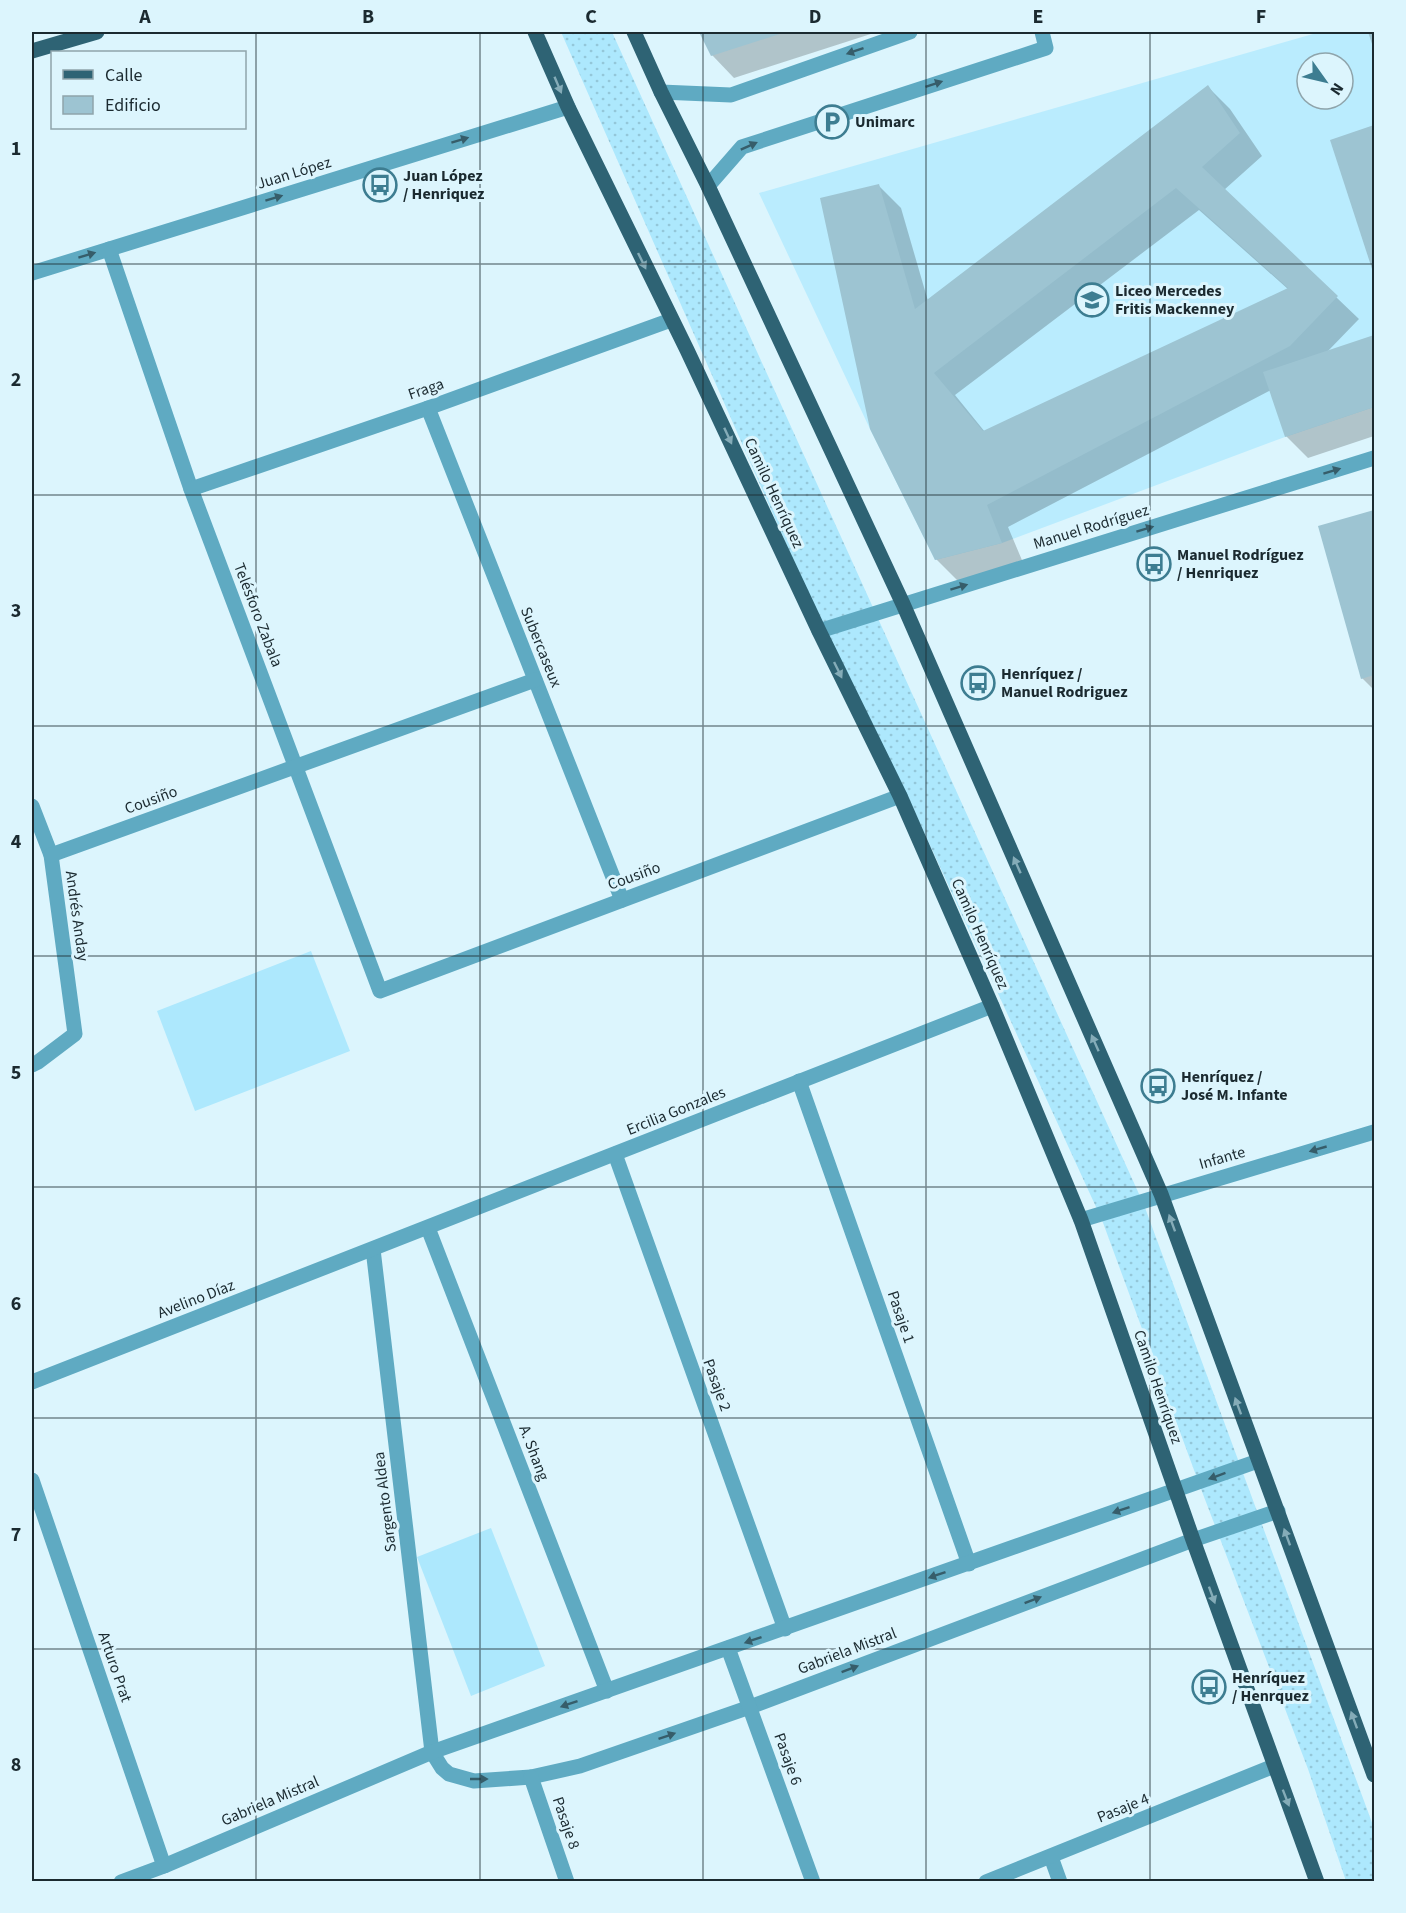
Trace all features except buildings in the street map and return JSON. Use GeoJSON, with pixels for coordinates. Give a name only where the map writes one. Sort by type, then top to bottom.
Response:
{"type":"FeatureCollection","features":[{"type":"Feature","properties":{"kind":"main road"},"geometry":{"type":"LineString","coordinates":[[32,51],[97,32]]}},
{"type":"Feature","properties":{"kind":"main road","name":"Camilo Henríquez"},"geometry":{"type":"LineString","coordinates":[[535,32],[568,107],[900,796],[992,1006],[1081,1220],[1193,1540],[1317,1881]]}},
{"type":"Feature","properties":{"kind":"main road"},"geometry":{"type":"LineString","coordinates":[[634,32],[903,604],[1161,1194],[1374,1775]]}},
{"type":"Feature","properties":{"kind":"street"},"geometry":{"type":"LineString","coordinates":[[661,92],[731,94],[910,32]]}},
{"type":"Feature","properties":{"kind":"street"},"geometry":{"type":"LineString","coordinates":[[708,186],[742,147],[1046,48],[1042,32]]}},
{"type":"Feature","properties":{"kind":"street","name":"Juan López"},"geometry":{"type":"LineString","coordinates":[[32,273],[568,107]]}},
{"type":"Feature","properties":{"kind":"street","name":"Telésforo Zabala"},"geometry":{"type":"LineString","coordinates":[[109,249],[191,489],[380,991]]}},
{"type":"Feature","properties":{"kind":"street","name":"Fraga"},"geometry":{"type":"LineString","coordinates":[[191,489],[428,408],[671,320]]}},
{"type":"Feature","properties":{"kind":"street","name":"Subercaseux"},"geometry":{"type":"LineString","coordinates":[[428,408],[622,900]]}},
{"type":"Feature","properties":{"kind":"street","name":"Manuel Rodríguez"},"geometry":{"type":"LineString","coordinates":[[819,631],[1374,458]]}},
{"type":"Feature","properties":{"kind":"street","name":"Cousiño"},"geometry":{"type":"LineString","coordinates":[[51,855],[535,680]]}},
{"type":"Feature","properties":{"kind":"street","name":"Cousiño"},"geometry":{"type":"LineString","coordinates":[[380,991],[900,796]]}},
{"type":"Feature","properties":{"kind":"street","name":"Andrés Anday"},"geometry":{"type":"LineString","coordinates":[[32,806],[51,855],[75,1034],[32,1065]]}},
{"type":"Feature","properties":{"kind":"street","name":"Ercilia Gonzales"},"geometry":{"type":"LineString","coordinates":[[373,1249],[992,1006]]}},
{"type":"Feature","properties":{"kind":"street","name":"Pasaje 1"},"geometry":{"type":"LineString","coordinates":[[799,1081],[969,1564]]}},
{"type":"Feature","properties":{"kind":"street","name":"Infante"},"geometry":{"type":"LineString","coordinates":[[1081,1220],[1161,1194],[1374,1132]]}},
{"type":"Feature","properties":{"kind":"street","name":"Pasaje 2"},"geometry":{"type":"LineString","coordinates":[[615,1154],[785,1629]]}},
{"type":"Feature","properties":{"kind":"street","name":"A. Shang"},"geometry":{"type":"LineString","coordinates":[[428,1227],[607,1691]]}},
{"type":"Feature","properties":{"kind":"street","name":"Avelino Díaz"},"geometry":{"type":"LineString","coordinates":[[32,1383],[373,1249]]}},
{"type":"Feature","properties":{"kind":"street","name":"Sargento Aldea"},"geometry":{"type":"LineString","coordinates":[[373,1249],[432,1752]]}},
{"type":"Feature","properties":{"kind":"street","name":"Gabriela Mistral"},"geometry":{"type":"LineString","coordinates":[[121,1881],[164,1866],[432,1752],[1258,1461]]}},
{"type":"Feature","properties":{"kind":"street","name":"Arturo Prat"},"geometry":{"type":"LineString","coordinates":[[32,1480],[164,1866]]}},
{"type":"Feature","properties":{"kind":"street","name":"Gabriela Mistral"},"geometry":{"type":"LineString","coordinates":[[432,1752],[442,1768],[449,1774],[474,1781],[531,1777],[580,1766],[750,1707],[1193,1540],[1278,1511]]}},
{"type":"Feature","properties":{"kind":"street","name":"Pasaje 6"},"geometry":{"type":"LineString","coordinates":[[728,1648],[813,1881]]}},
{"type":"Feature","properties":{"kind":"street","name":"Pasaje 4"},"geometry":{"type":"LineString","coordinates":[[986,1881],[1051,1857],[1274,1766]]}},
{"type":"Feature","properties":{"kind":"street","name":"Pasaje 8"},"geometry":{"type":"LineString","coordinates":[[531,1777],[567,1881]]}},
{"type":"Feature","properties":{"kind":"street"},"geometry":{"type":"LineString","coordinates":[[1051,1857],[1060,1881]]}},
{"type":"Feature","properties":{"kind":"shaded area"},"geometry":{"type":"Polygon","coordinates":[[[561,32],[612,32],[1144,1205],[1374,1828],[1374,1881],[1346,1881],[1308,1769],[1201,1489],[1102,1220],[906,793],[824,630],[561,32]]]}},
{"type":"Feature","properties":{"kind":"shaded area","name":"Liceo Mercedes Fritis Mackenney"},"geometry":{"type":"Polygon","coordinates":[[[1320,32],[1374,32],[1374,407],[1285,437],[1002,543],[935,560],[870,429],[759,193],[1320,32]]]}},
{"type":"Feature","properties":{"kind":"shaded area"},"geometry":{"type":"Polygon","coordinates":[[[311,951],[350,1051],[195,1111],[157,1011],[311,951]]]}},
{"type":"Feature","properties":{"kind":"shaded area"},"geometry":{"type":"Polygon","coordinates":[[[491,1528],[545,1666],[471,1696],[417,1557],[491,1528]]]}},
{"type":"Feature","properties":{"kind":"place","name":"Unimarc"},"geometry":{"type":"Point","coordinates":[832,122]}},
{"type":"Feature","properties":{"kind":"place","name":"Juan López / Henriquez"},"geometry":{"type":"Point","coordinates":[380,185]}},
{"type":"Feature","properties":{"kind":"place","name":"Liceo Mercedes Fritis Mackenney"},"geometry":{"type":"Point","coordinates":[1092,300]}},
{"type":"Feature","properties":{"kind":"place","name":"Manuel Rodríguez / Henriquez"},"geometry":{"type":"Point","coordinates":[1154,564]}},
{"type":"Feature","properties":{"kind":"place","name":"Henríquez / Manuel Rodriguez"},"geometry":{"type":"Point","coordinates":[978,683]}},
{"type":"Feature","properties":{"kind":"place","name":"Henríquez / José M. Infante"},"geometry":{"type":"Point","coordinates":[1158,1086]}},
{"type":"Feature","properties":{"kind":"place","name":"Henríquez / Henrquez"},"geometry":{"type":"Point","coordinates":[1209,1687]}}]}
